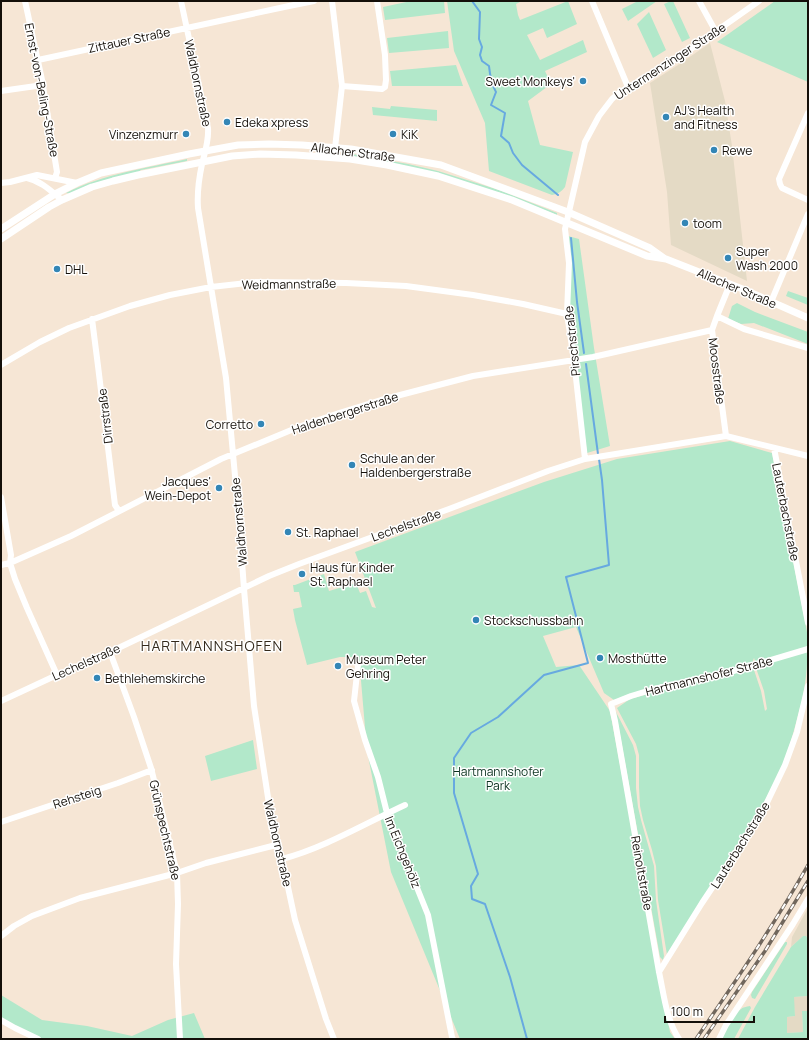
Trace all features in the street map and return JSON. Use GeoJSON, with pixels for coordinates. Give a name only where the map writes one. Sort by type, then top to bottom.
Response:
{"type":"FeatureCollection","features":[{"type":"Feature","properties":{"kind":"main road","name":"Allacher Straße"},"geometry":{"type":"LineString","coordinates":[[1,229],[54,194],[94,176],[206,150],[244,145],[284,144],[335,147],[441,164],[568,212],[650,248],[666,259]]}},
{"type":"Feature","properties":{"kind":"main road","name":"Allacher Straße"},"geometry":{"type":"LineString","coordinates":[[1,238],[62,200],[92,187],[119,179],[247,154],[334,157],[387,165],[438,176],[512,200],[647,256],[666,259],[730,284],[808,318]]}},
{"type":"Feature","properties":{"kind":"street","name":"Ernst-von-Beling-Straße"},"geometry":{"type":"LineString","coordinates":[[25,1],[43,85],[58,172],[55,178]]}},
{"type":"Feature","properties":{"kind":"street","name":"Waldhornstraße"},"geometry":{"type":"LineString","coordinates":[[181,1],[208,133],[198,208],[226,378],[254,706],[276,845],[282,859],[295,920],[326,1019],[334,1039]]}},
{"type":"Feature","properties":{"kind":"street","name":"Zittauer Straße"},"geometry":{"type":"LineString","coordinates":[[38,60],[314,1]]}},
{"type":"Feature","properties":{"kind":"street"},"geometry":{"type":"LineString","coordinates":[[332,1],[342,86],[334,157]]}},
{"type":"Feature","properties":{"kind":"street"},"geometry":{"type":"LineString","coordinates":[[342,86],[385,88],[385,55],[377,1]]}},
{"type":"Feature","properties":{"kind":"street"},"geometry":{"type":"LineString","coordinates":[[592,1],[628,87]]}},
{"type":"Feature","properties":{"kind":"street"},"geometry":{"type":"LineString","coordinates":[[699,1],[716,32]]}},
{"type":"Feature","properties":{"kind":"street","name":"Untermenzinger Straße"},"geometry":{"type":"LineString","coordinates":[[566,223],[585,142],[599,116],[609,103],[620,92],[675,60],[760,1]]}},
{"type":"Feature","properties":{"kind":"street"},"geometry":{"type":"LineString","coordinates":[[1,91],[43,85]]}},
{"type":"Feature","properties":{"kind":"street"},"geometry":{"type":"LineString","coordinates":[[808,113],[779,179],[782,188],[808,200]]}},
{"type":"Feature","properties":{"kind":"street"},"geometry":{"type":"LineString","coordinates":[[1,183],[37,175],[77,183]]}},
{"type":"Feature","properties":{"kind":"street"},"geometry":{"type":"LineString","coordinates":[[27,178],[41,184],[62,200]]}},
{"type":"Feature","properties":{"kind":"street"},"geometry":{"type":"LineString","coordinates":[[771,302],[808,214]]}},
{"type":"Feature","properties":{"kind":"street","name":"Pirschstraße"},"geometry":{"type":"LineString","coordinates":[[566,223],[565,234],[569,263],[567,314],[574,360],[585,459]]}},
{"type":"Feature","properties":{"kind":"street","name":"Weidmannstraße"},"geometry":{"type":"LineString","coordinates":[[1,364],[49,337],[92,319],[130,306],[170,295],[211,287],[256,282],[346,283],[406,286],[473,295],[567,314]]}},
{"type":"Feature","properties":{"kind":"street","name":"Moosstraße"},"geometry":{"type":"LineString","coordinates":[[726,436],[712,330],[730,284]]}},
{"type":"Feature","properties":{"kind":"street"},"geometry":{"type":"LineString","coordinates":[[717,316],[744,329],[808,348]]}},
{"type":"Feature","properties":{"kind":"street","name":"Dirrstraße"},"geometry":{"type":"LineString","coordinates":[[92,319],[115,505],[119,511]]}},
{"type":"Feature","properties":{"kind":"street","name":"Haldenbergerstraße"},"geometry":{"type":"LineString","coordinates":[[1,566],[71,536],[233,454],[301,426],[339,413],[381,400],[473,376],[593,357],[712,330]]}},
{"type":"Feature","properties":{"kind":"street","name":"Lechelstraße"},"geometry":{"type":"LineString","coordinates":[[1,701],[110,652],[269,576],[548,471],[585,459],[726,436],[808,456]]}},
{"type":"Feature","properties":{"kind":"street","name":"Lauterbachstraße"},"geometry":{"type":"LineString","coordinates":[[774,448],[808,623]]}},
{"type":"Feature","properties":{"kind":"street"},"geometry":{"type":"LineString","coordinates":[[1,497],[11,555],[10,563],[27,608],[57,675]]}},
{"type":"Feature","properties":{"kind":"street","name":"Hartmannshofer Straße"},"geometry":{"type":"LineString","coordinates":[[611,704],[654,689],[730,672],[808,649]]}},
{"type":"Feature","properties":{"kind":"street","name":"Grünspechtstraße"},"geometry":{"type":"LineString","coordinates":[[110,652],[152,770],[177,873],[178,904],[176,964],[180,1039]]}},
{"type":"Feature","properties":{"kind":"street","name":"Im Eichgehölz"},"geometry":{"type":"LineString","coordinates":[[358,665],[354,701],[365,740],[378,777],[387,813],[428,915],[443,996],[453,1039]]}},
{"type":"Feature","properties":{"kind":"street","name":"Lauterbachstraße"},"geometry":{"type":"LineString","coordinates":[[659,972],[702,903],[762,813],[785,765],[797,732],[808,686]]}},
{"type":"Feature","properties":{"kind":"street","name":"Reinoltstraße"},"geometry":{"type":"LineString","coordinates":[[611,704],[659,972],[670,1022],[679,1039]]}},
{"type":"Feature","properties":{"kind":"street","name":"Rehsteig"},"geometry":{"type":"LineString","coordinates":[[1,822],[118,783],[152,770]]}},
{"type":"Feature","properties":{"kind":"street"},"geometry":{"type":"LineString","coordinates":[[282,859],[295,856],[327,842],[405,805]]}},
{"type":"Feature","properties":{"kind":"street"},"geometry":{"type":"LineString","coordinates":[[1,936],[14,926],[32,916],[80,898],[276,845]]}},
{"type":"Feature","properties":{"kind":"street"},"geometry":{"type":"LineString","coordinates":[[719,1039],[726,1025],[794,924],[808,899]]}},
{"type":"Feature","properties":{"kind":"street"},"geometry":{"type":"LineString","coordinates":[[1,1020],[38,1039]]}},
{"type":"Feature","properties":{"kind":"shaded area"},"geometry":{"type":"Polygon","coordinates":[[[710,43],[725,101],[732,146],[747,281],[671,245],[667,192],[650,83],[710,43]]]}},
{"type":"Feature","properties":{"kind":"shaded area"},"geometry":{"type":"Polygon","coordinates":[[[808,908],[808,939],[806,936],[803,936],[791,947],[792,937],[808,908]]]}},
{"type":"Feature","properties":{"kind":"shaded area"},"geometry":{"type":"Polygon","coordinates":[[[808,995],[808,1011],[802,1012],[803,1032],[787,1033],[787,1017],[795,1016],[793,997],[808,995]]]}},
{"type":"Feature","properties":{"kind":"green space"},"geometry":{"type":"Polygon","coordinates":[[[411,1],[444,1],[445,13],[385,20],[383,7],[411,1]]]}},
{"type":"Feature","properties":{"kind":"green space"},"geometry":{"type":"Polygon","coordinates":[[[447,1],[522,1],[516,4],[520,20],[568,1],[577,24],[547,38],[543,28],[527,35],[540,60],[583,40],[587,52],[545,71],[551,84],[528,101],[540,145],[573,152],[565,187],[556,194],[552,195],[489,171],[485,123],[454,51],[447,1]]]}},
{"type":"Feature","properties":{"kind":"green space"},"geometry":{"type":"Polygon","coordinates":[[[638,1],[657,1],[628,21],[622,9],[638,1]]]}},
{"type":"Feature","properties":{"kind":"green space"},"geometry":{"type":"Polygon","coordinates":[[[673,1],[690,38],[682,42],[664,4],[673,1]]]}},
{"type":"Feature","properties":{"kind":"green space"},"geometry":{"type":"Polygon","coordinates":[[[775,1],[808,1],[808,82],[717,42],[775,1]]]}},
{"type":"Feature","properties":{"kind":"green space"},"geometry":{"type":"Polygon","coordinates":[[[649,12],[666,50],[653,58],[637,24],[649,12]]]}},
{"type":"Feature","properties":{"kind":"green space"},"geometry":{"type":"Polygon","coordinates":[[[448,31],[449,48],[389,53],[387,38],[448,31]]]}},
{"type":"Feature","properties":{"kind":"green space"},"geometry":{"type":"Polygon","coordinates":[[[456,65],[463,86],[392,86],[390,71],[456,65]]]}},
{"type":"Feature","properties":{"kind":"green space"},"geometry":{"type":"Polygon","coordinates":[[[391,106],[437,110],[437,121],[373,115],[372,107],[390,109],[391,106]]]}},
{"type":"Feature","properties":{"kind":"green space"},"geometry":{"type":"Polygon","coordinates":[[[352,154],[438,171],[499,190],[557,213],[557,215],[498,192],[491,192],[352,158],[352,154]]]}},
{"type":"Feature","properties":{"kind":"green space"},"geometry":{"type":"Polygon","coordinates":[[[187,159],[187,161],[141,170],[134,175],[72,194],[66,193],[80,186],[110,176],[187,159]]]}},
{"type":"Feature","properties":{"kind":"green space"},"geometry":{"type":"Polygon","coordinates":[[[568,236],[579,239],[594,348],[610,446],[587,453],[569,313],[568,236]]]}},
{"type":"Feature","properties":{"kind":"green space"},"geometry":{"type":"Polygon","coordinates":[[[788,291],[808,298],[808,305],[786,296],[788,291]]]}},
{"type":"Feature","properties":{"kind":"green space"},"geometry":{"type":"Polygon","coordinates":[[[737,303],[755,312],[808,332],[808,344],[754,323],[741,324],[728,319],[732,306],[737,303]]]}},
{"type":"Feature","properties":{"kind":"green space","name":"Hartmannshofer Park"},"geometry":{"type":"Polygon","coordinates":[[[730,441],[772,453],[807,632],[807,666],[802,701],[791,741],[777,778],[741,841],[667,955],[658,900],[656,866],[640,806],[639,755],[636,744],[617,708],[630,699],[753,667],[761,691],[765,711],[767,709],[764,691],[754,658],[752,663],[730,670],[614,700],[604,693],[576,627],[543,636],[556,667],[579,665],[610,711],[666,1012],[670,1032],[675,1039],[460,1039],[391,872],[367,751],[359,657],[340,657],[307,665],[293,609],[302,607],[299,592],[294,592],[293,585],[324,574],[329,591],[356,583],[360,593],[366,591],[372,607],[376,608],[355,552],[544,482],[617,459],[730,441]]]}},
{"type":"Feature","properties":{"kind":"green space"},"geometry":{"type":"Polygon","coordinates":[[[616,712],[633,745],[636,756],[636,788],[638,807],[654,866],[656,900],[664,956],[663,960],[660,957],[616,712]]]}},
{"type":"Feature","properties":{"kind":"green space"},"geometry":{"type":"Polygon","coordinates":[[[253,740],[257,769],[211,781],[205,756],[253,740]]]}},
{"type":"Feature","properties":{"kind":"green space"},"geometry":{"type":"Polygon","coordinates":[[[803,936],[806,936],[808,939],[808,995],[794,997],[795,1016],[787,1017],[787,1033],[803,1032],[802,1011],[808,1011],[808,1039],[738,1039],[755,1007],[791,947],[803,936]]]}},
{"type":"Feature","properties":{"kind":"green space"},"geometry":{"type":"Polygon","coordinates":[[[785,942],[787,942],[787,944],[755,999],[752,998],[752,992],[785,942]]]}},
{"type":"Feature","properties":{"kind":"green space"},"geometry":{"type":"Polygon","coordinates":[[[1,995],[42,1020],[87,1026],[132,1036],[168,1020],[194,1013],[205,1039],[38,1039],[1,1020],[1,995]]]}},
{"type":"Feature","properties":{"kind":"green space"},"geometry":{"type":"Polygon","coordinates":[[[750,1006],[751,1008],[734,1039],[722,1039],[735,1015],[742,1008],[750,1006]]]}},
{"type":"Feature","properties":{"kind":"waterway"},"geometry":{"type":"LineString","coordinates":[[472,1],[480,12],[479,39],[482,47],[480,55],[482,61],[489,66],[490,76],[496,92],[491,105],[505,113],[501,136],[509,143],[513,153],[522,165],[558,195]]}},
{"type":"Feature","properties":{"kind":"waterway"},"geometry":{"type":"LineString","coordinates":[[571,238],[577,302],[584,353]]}},
{"type":"Feature","properties":{"kind":"waterway"},"geometry":{"type":"LineString","coordinates":[[586,364],[598,454]]}},
{"type":"Feature","properties":{"kind":"waterway"},"geometry":{"type":"LineString","coordinates":[[527,1039],[510,977],[485,904],[472,899],[471,886],[478,874],[454,793],[454,758],[471,733],[498,717],[544,675],[588,663],[566,577],[609,565],[599,459]]}},
{"type":"Feature","properties":{"kind":"railway"},"geometry":{"type":"LineString","coordinates":[[696,1039],[740,975],[808,865]]}},
{"type":"Feature","properties":{"kind":"railway"},"geometry":{"type":"LineString","coordinates":[[704,1039],[765,951],[808,881]]}},
{"type":"Feature","properties":{"kind":"place","name":"Sweet Monkeys'"},"geometry":{"type":"Point","coordinates":[583,81]}},
{"type":"Feature","properties":{"kind":"place","name":"AJ's Health and Fitness"},"geometry":{"type":"Point","coordinates":[666,117]}},
{"type":"Feature","properties":{"kind":"place","name":"Edeka xpress"},"geometry":{"type":"Point","coordinates":[227,122]}},
{"type":"Feature","properties":{"kind":"place","name":"Vinzenzmurr"},"geometry":{"type":"Point","coordinates":[186,134]}},
{"type":"Feature","properties":{"kind":"place","name":"KiK"},"geometry":{"type":"Point","coordinates":[393,134]}},
{"type":"Feature","properties":{"kind":"place","name":"Rewe"},"geometry":{"type":"Point","coordinates":[714,150]}},
{"type":"Feature","properties":{"kind":"place","name":"toom"},"geometry":{"type":"Point","coordinates":[685,223]}},
{"type":"Feature","properties":{"kind":"place","name":"Super Wash 2000"},"geometry":{"type":"Point","coordinates":[728,258]}},
{"type":"Feature","properties":{"kind":"place","name":"DHL"},"geometry":{"type":"Point","coordinates":[57,269]}},
{"type":"Feature","properties":{"kind":"place","name":"Corretto"},"geometry":{"type":"Point","coordinates":[261,424]}},
{"type":"Feature","properties":{"kind":"place","name":"Schule an der Haldenbergerstraße"},"geometry":{"type":"Point","coordinates":[352,465]}},
{"type":"Feature","properties":{"kind":"place","name":"Jacques' Wein-Depot"},"geometry":{"type":"Point","coordinates":[219,488]}},
{"type":"Feature","properties":{"kind":"place","name":"St. Raphael"},"geometry":{"type":"Point","coordinates":[288,532]}},
{"type":"Feature","properties":{"kind":"place","name":"Haus für Kinder St. Raphael"},"geometry":{"type":"Point","coordinates":[302,574]}},
{"type":"Feature","properties":{"kind":"place","name":"Stockschussbahn"},"geometry":{"type":"Point","coordinates":[476,620]}},
{"type":"Feature","properties":{"kind":"place","name":"Mosthütte"},"geometry":{"type":"Point","coordinates":[600,658]}},
{"type":"Feature","properties":{"kind":"place","name":"Museum Peter Gehring"},"geometry":{"type":"Point","coordinates":[338,666]}},
{"type":"Feature","properties":{"kind":"place","name":"Bethlehemskirche"},"geometry":{"type":"Point","coordinates":[97,678]}},
{"type":"Feature","properties":{"kind":"district","name":"HARTMANNSHOFEN"},"geometry":{"type":"Point","coordinates":[212,645]}}]}
